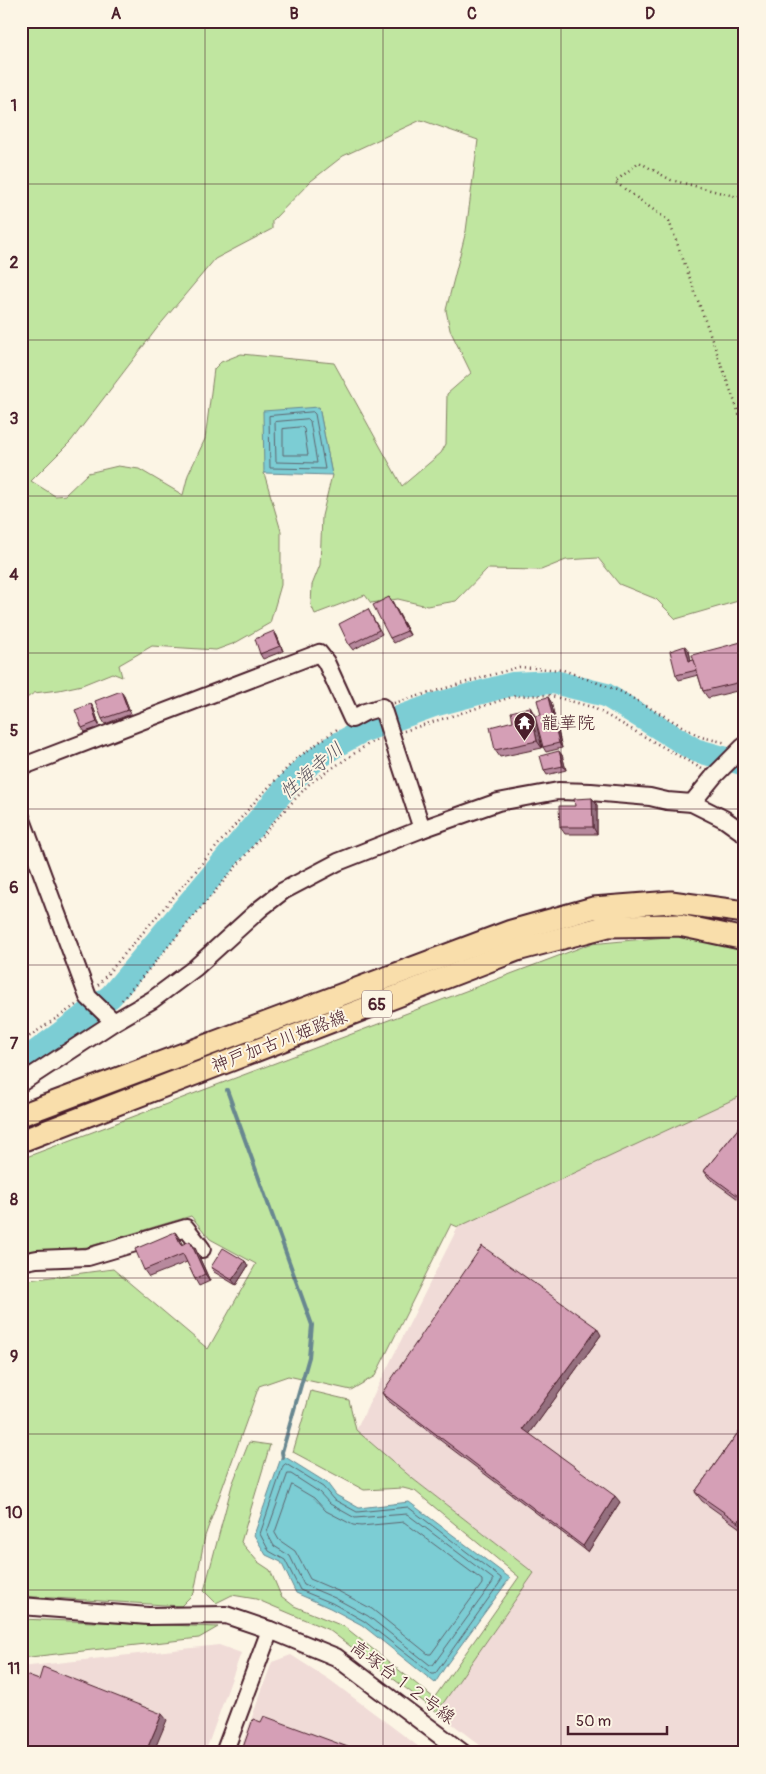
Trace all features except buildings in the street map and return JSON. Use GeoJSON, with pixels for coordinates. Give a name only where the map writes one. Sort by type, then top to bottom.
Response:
{"type":"FeatureCollection","features":[{"type":"Feature","properties":{"kind":"main road","name":"神戸加古川姫路線"},"geometry":{"type":"LineString","coordinates":[[21,1115],[511,931],[594,908],[671,902],[745,912]]}},
{"type":"Feature","properties":{"kind":"main road","name":"神戸加古川姫路線"},"geometry":{"type":"LineString","coordinates":[[21,1141],[517,950],[608,926],[679,925],[745,938]]}},
{"type":"Feature","properties":{"kind":"street"},"geometry":{"type":"LineString","coordinates":[[21,767],[319,653],[326,662],[352,719],[382,707],[422,829]]}},
{"type":"Feature","properties":{"kind":"street"},"geometry":{"type":"LineString","coordinates":[[692,803],[714,776],[744,747]]}},
{"type":"Feature","properties":{"kind":"street"},"geometry":{"type":"LineString","coordinates":[[21,1083],[111,1019],[152,1000],[195,968],[261,908],[283,891],[338,862],[498,802],[558,792],[630,796],[692,803],[745,834]]}},
{"type":"Feature","properties":{"kind":"street"},"geometry":{"type":"LineString","coordinates":[[21,817],[88,997],[111,1019]]}},
{"type":"Feature","properties":{"kind":"street"},"geometry":{"type":"LineString","coordinates":[[21,1262],[37,1259],[88,1257],[186,1228],[202,1249]]}},
{"type":"Feature","properties":{"kind":"street","name":"高塚台１２号線"},"geometry":{"type":"LineString","coordinates":[[21,1606],[148,1616],[226,1615],[270,1630],[336,1657],[463,1753]]}},
{"type":"Feature","properties":{"kind":"street"},"geometry":{"type":"LineString","coordinates":[[224,1753],[270,1630]]}},
{"type":"Feature","properties":{"kind":"path"},"geometry":{"type":"LineString","coordinates":[[745,188],[738,197],[670,180],[639,162],[615,182],[669,221],[745,430]]}},
{"type":"Feature","properties":{"kind":"path"},"geometry":{"type":"LineString","coordinates":[[382,707],[518,667],[563,670],[622,692],[701,737],[744,747]]}},
{"type":"Feature","properties":{"kind":"path"},"geometry":{"type":"LineString","coordinates":[[111,1019],[156,962],[272,824],[310,783],[370,743],[392,734],[514,696],[548,694],[592,706],[714,776]]}},
{"type":"Feature","properties":{"kind":"path"},"geometry":{"type":"LineString","coordinates":[[21,1042],[88,997],[259,797],[296,759],[352,719]]}},
{"type":"Feature","properties":{"kind":"shaded area"},"geometry":{"type":"Polygon","coordinates":[[[745,1094],[745,1745],[740,1753],[490,1753],[437,1712],[534,1573],[413,1479],[356,1430],[458,1227],[745,1094]]]}},
{"type":"Feature","properties":{"kind":"shaded area"},"geometry":{"type":"Polygon","coordinates":[[[219,1645],[241,1653],[205,1753],[21,1753],[21,1667],[219,1645]]]}},
{"type":"Feature","properties":{"kind":"shaded area"},"geometry":{"type":"Polygon","coordinates":[[[291,1655],[330,1680],[427,1753],[239,1753],[272,1662],[291,1655]]]}},
{"type":"Feature","properties":{"kind":"green space"},"geometry":{"type":"Polygon","coordinates":[[[21,21],[745,21],[745,181],[742,183],[745,185],[745,599],[676,619],[656,599],[619,584],[598,558],[566,560],[541,570],[487,569],[456,601],[427,606],[398,599],[371,603],[365,595],[315,614],[311,605],[312,585],[320,565],[322,516],[332,475],[319,407],[264,473],[281,531],[281,585],[270,623],[235,643],[216,650],[152,646],[119,665],[122,677],[112,673],[82,685],[34,693],[21,702],[21,21]],[[421,120],[343,156],[311,181],[272,221],[272,229],[215,259],[158,327],[71,441],[31,481],[55,496],[65,495],[88,473],[118,466],[139,469],[183,495],[188,475],[205,439],[214,369],[221,362],[241,354],[334,363],[402,486],[441,453],[446,444],[447,394],[471,373],[450,330],[446,310],[466,231],[478,140],[421,120]]]}},
{"type":"Feature","properties":{"kind":"green space"},"geometry":{"type":"Polygon","coordinates":[[[678,936],[745,951],[745,1094],[458,1227],[451,1224],[375,1376],[351,1390],[288,1376],[259,1386],[205,1536],[194,1593],[181,1606],[21,1596],[21,1281],[113,1269],[208,1349],[256,1264],[210,1239],[191,1216],[87,1247],[21,1254],[21,1159],[590,944],[678,936]]]}},
{"type":"Feature","properties":{"kind":"green space"},"geometry":{"type":"Polygon","coordinates":[[[311,1391],[349,1400],[356,1430],[413,1479],[534,1573],[437,1712],[329,1630],[256,1599],[232,1595],[216,1603],[204,1591],[232,1485],[249,1442],[270,1445],[241,1542],[258,1562],[270,1570],[281,1596],[294,1606],[345,1627],[434,1698],[519,1577],[415,1491],[403,1488],[364,1490],[293,1452],[311,1391]]]}},
{"type":"Feature","properties":{"kind":"green space"},"geometry":{"type":"Polygon","coordinates":[[[21,1619],[218,1627],[199,1638],[21,1658],[21,1619]]]}},
{"type":"Feature","properties":{"kind":"water"},"geometry":{"type":"Polygon","coordinates":[[[319,407],[332,475],[264,473],[263,411],[319,407]]]}},
{"type":"Feature","properties":{"kind":"water"},"geometry":{"type":"Polygon","coordinates":[[[282,1455],[327,1483],[336,1495],[359,1508],[409,1502],[510,1578],[435,1683],[362,1625],[296,1593],[281,1562],[266,1555],[254,1535],[282,1455]]]}},
{"type":"Feature","properties":{"kind":"waterway","name":"性海寺川"},"geometry":{"type":"LineString","coordinates":[[21,1063],[111,996],[288,785],[307,766],[333,747],[362,731],[434,705],[512,684],[554,682],[606,695],[695,750],[745,764]]}},
{"type":"Feature","properties":{"kind":"waterway"},"geometry":{"type":"LineString","coordinates":[[227,1090],[312,1325],[309,1357],[282,1452],[283,1458]]}},
{"type":"Feature","properties":{"kind":"place","name":"龍華院"},"geometry":{"type":"Point","coordinates":[525,742]}}]}
